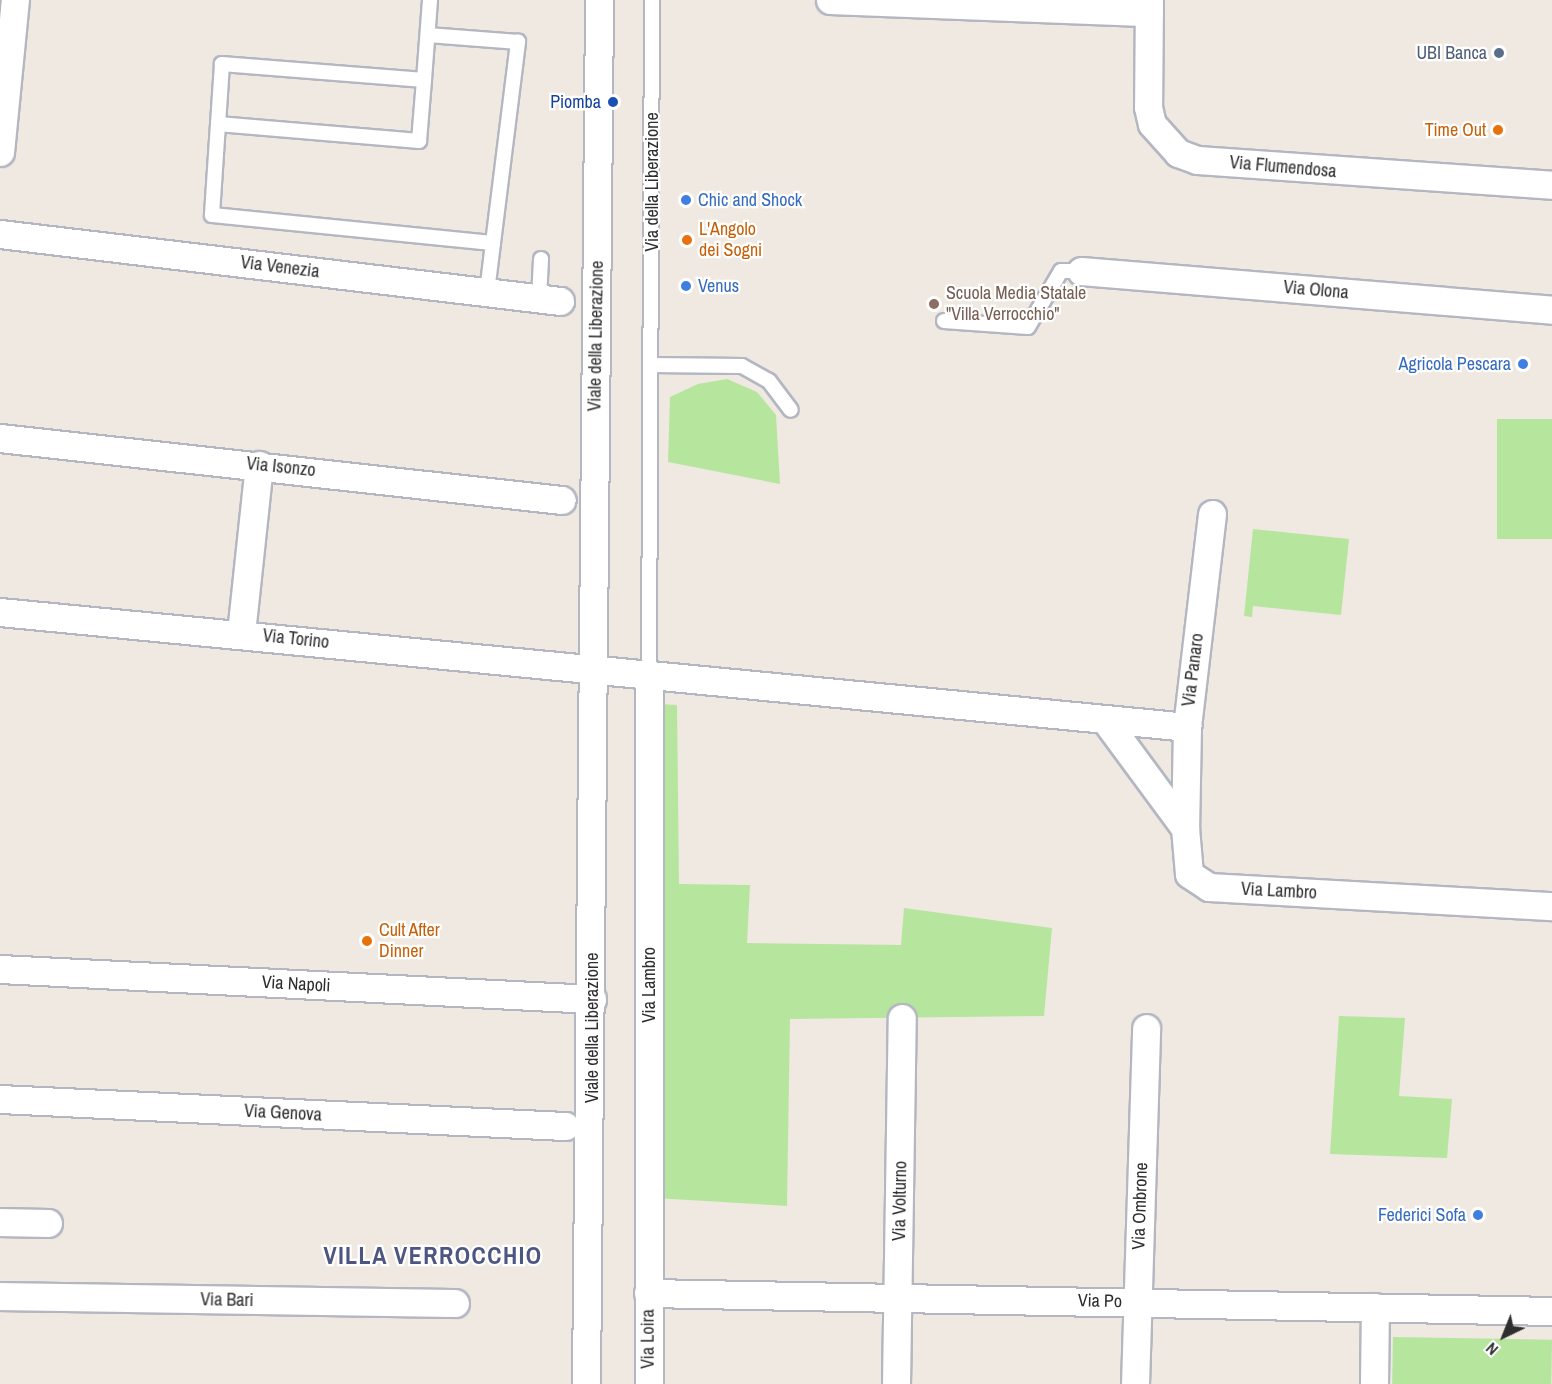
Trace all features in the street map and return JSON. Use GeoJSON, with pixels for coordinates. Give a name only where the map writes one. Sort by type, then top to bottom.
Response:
{"type":"FeatureCollection","features":[{"type":"Feature","properties":{"kind":"street"},"geometry":{"type":"LineString","coordinates":[[0,152],[15,0]]}},
{"type":"Feature","properties":{"kind":"street","name":"Viale della Liberazione"},"geometry":{"type":"LineString","coordinates":[[586,1384],[592,999],[592,672],[599,0]]}},
{"type":"Feature","properties":{"kind":"street"},"geometry":{"type":"LineString","coordinates":[[830,0],[1149,6]]}},
{"type":"Feature","properties":{"kind":"street","name":"Via Flumendosa"},"geometry":{"type":"LineString","coordinates":[[1149,6],[1148,107],[1152,124],[1178,153],[1197,160],[1552,185]]}},
{"type":"Feature","properties":{"kind":"street","name":"Via Venezia"},"geometry":{"type":"LineString","coordinates":[[0,234],[549,299]]}},
{"type":"Feature","properties":{"kind":"street","name":"Via Olona"},"geometry":{"type":"LineString","coordinates":[[1081,271],[1552,310]]}},
{"type":"Feature","properties":{"kind":"street","name":"Via Isonzo"},"geometry":{"type":"LineString","coordinates":[[0,438],[562,500]]}},
{"type":"Feature","properties":{"kind":"street"},"geometry":{"type":"LineString","coordinates":[[242,633],[259,465]]}},
{"type":"Feature","properties":{"kind":"street","name":"Via Panaro"},"geometry":{"type":"LineString","coordinates":[[1185,828],[1186,727],[1212,514]]}},
{"type":"Feature","properties":{"kind":"street","name":"Via Torino"},"geometry":{"type":"LineString","coordinates":[[0,612],[242,633],[592,672]]}},
{"type":"Feature","properties":{"kind":"street"},"geometry":{"type":"LineString","coordinates":[[592,672],[1186,727]]}},
{"type":"Feature","properties":{"kind":"street","name":"Via Lambro"},"geometry":{"type":"LineString","coordinates":[[648,1293],[650,676]]}},
{"type":"Feature","properties":{"kind":"street"},"geometry":{"type":"LineString","coordinates":[[1106,721],[1185,828]]}},
{"type":"Feature","properties":{"kind":"street","name":"Via Lambro"},"geometry":{"type":"LineString","coordinates":[[1185,828],[1189,874],[1209,887],[1552,906]]}},
{"type":"Feature","properties":{"kind":"street","name":"Via Napoli"},"geometry":{"type":"LineString","coordinates":[[0,969],[592,999]]}},
{"type":"Feature","properties":{"kind":"street","name":"Via Volturno"},"geometry":{"type":"LineString","coordinates":[[896,1384],[902,1018]]}},
{"type":"Feature","properties":{"kind":"street","name":"Via Ombrone"},"geometry":{"type":"LineString","coordinates":[[1135,1384],[1146,1028]]}},
{"type":"Feature","properties":{"kind":"street","name":"Via Genova"},"geometry":{"type":"LineString","coordinates":[[0,1099],[565,1126]]}},
{"type":"Feature","properties":{"kind":"street"},"geometry":{"type":"LineString","coordinates":[[0,1222],[48,1223]]}},
{"type":"Feature","properties":{"kind":"street","name":"Via Po"},"geometry":{"type":"LineString","coordinates":[[648,1293],[1552,1311]]}},
{"type":"Feature","properties":{"kind":"street","name":"Via Loira"},"geometry":{"type":"LineString","coordinates":[[648,1293],[648,1384]]}},
{"type":"Feature","properties":{"kind":"street","name":"Via Bari"},"geometry":{"type":"LineString","coordinates":[[0,1296],[454,1303]]}},
{"type":"Feature","properties":{"kind":"street"},"geometry":{"type":"LineString","coordinates":[[1374,1384],[1375,1307]]}},
{"type":"Feature","properties":{"kind":"lane"},"geometry":{"type":"LineString","coordinates":[[218,124],[419,141],[430,0]]}},
{"type":"Feature","properties":{"kind":"lane","name":"Via della Liberazione"},"geometry":{"type":"LineString","coordinates":[[651,495],[652,0]]}},
{"type":"Feature","properties":{"kind":"lane"},"geometry":{"type":"LineString","coordinates":[[428,35],[518,42],[487,292]]}},
{"type":"Feature","properties":{"kind":"lane"},"geometry":{"type":"LineString","coordinates":[[424,80],[222,64],[212,214],[493,243]]}},
{"type":"Feature","properties":{"kind":"lane"},"geometry":{"type":"LineString","coordinates":[[541,260],[549,299]]}},
{"type":"Feature","properties":{"kind":"lane"},"geometry":{"type":"LineString","coordinates":[[944,321],[1028,327],[1061,271],[1081,271]]}},
{"type":"Feature","properties":{"kind":"lane"},"geometry":{"type":"LineString","coordinates":[[651,365],[742,366],[769,381],[791,410]]}},
{"type":"Feature","properties":{"kind":"lane","name":"Via Lambro"},"geometry":{"type":"LineString","coordinates":[[650,676],[651,495]]}},
{"type":"Feature","properties":{"kind":"green space"},"geometry":{"type":"Polygon","coordinates":[[[727,379],[757,392],[776,415],[780,484],[668,462],[670,397],[698,384],[727,379]]]}},
{"type":"Feature","properties":{"kind":"green space"},"geometry":{"type":"Polygon","coordinates":[[[1497,419],[1552,419],[1552,539],[1497,539],[1497,419]]]}},
{"type":"Feature","properties":{"kind":"green space"},"geometry":{"type":"Polygon","coordinates":[[[1253,529],[1349,539],[1341,615],[1253,606],[1252,617],[1244,616],[1253,529]]]}},
{"type":"Feature","properties":{"kind":"green space"},"geometry":{"type":"Polygon","coordinates":[[[657,704],[677,705],[679,884],[750,885],[747,943],[901,945],[904,908],[1052,928],[1044,1016],[790,1019],[787,1206],[655,1198],[657,704]]]}},
{"type":"Feature","properties":{"kind":"green space"},"geometry":{"type":"Polygon","coordinates":[[[1339,1016],[1405,1018],[1399,1096],[1452,1099],[1447,1158],[1330,1154],[1339,1016]]]}},
{"type":"Feature","properties":{"kind":"green space"},"geometry":{"type":"Polygon","coordinates":[[[1393,1337],[1552,1340],[1551,1384],[1392,1384],[1393,1337]]]}},
{"type":"Feature","properties":{"kind":"place","name":"UBI Banca"},"geometry":{"type":"Point","coordinates":[1499,53]}},
{"type":"Feature","properties":{"kind":"place","name":"Piomba"},"geometry":{"type":"Point","coordinates":[613,102]}},
{"type":"Feature","properties":{"kind":"place","name":"Time Out"},"geometry":{"type":"Point","coordinates":[1498,130]}},
{"type":"Feature","properties":{"kind":"place","name":"Chic and Shock"},"geometry":{"type":"Point","coordinates":[686,200]}},
{"type":"Feature","properties":{"kind":"place","name":"L'Angolo dei Sogni"},"geometry":{"type":"Point","coordinates":[687,240]}},
{"type":"Feature","properties":{"kind":"place","name":"Venus"},"geometry":{"type":"Point","coordinates":[686,286]}},
{"type":"Feature","properties":{"kind":"place","name":"Scuola Media Statale \"Villa Verrocchio\""},"geometry":{"type":"Point","coordinates":[934,304]}},
{"type":"Feature","properties":{"kind":"place","name":"Agricola Pescara"},"geometry":{"type":"Point","coordinates":[1523,364]}},
{"type":"Feature","properties":{"kind":"place","name":"Cult After Dinner"},"geometry":{"type":"Point","coordinates":[367,941]}},
{"type":"Feature","properties":{"kind":"place","name":"Federici Sofa"},"geometry":{"type":"Point","coordinates":[1478,1215]}},
{"type":"Feature","properties":{"kind":"district","name":"VILLA VERROCCHIO"},"geometry":{"type":"Point","coordinates":[433,1256]}}]}
